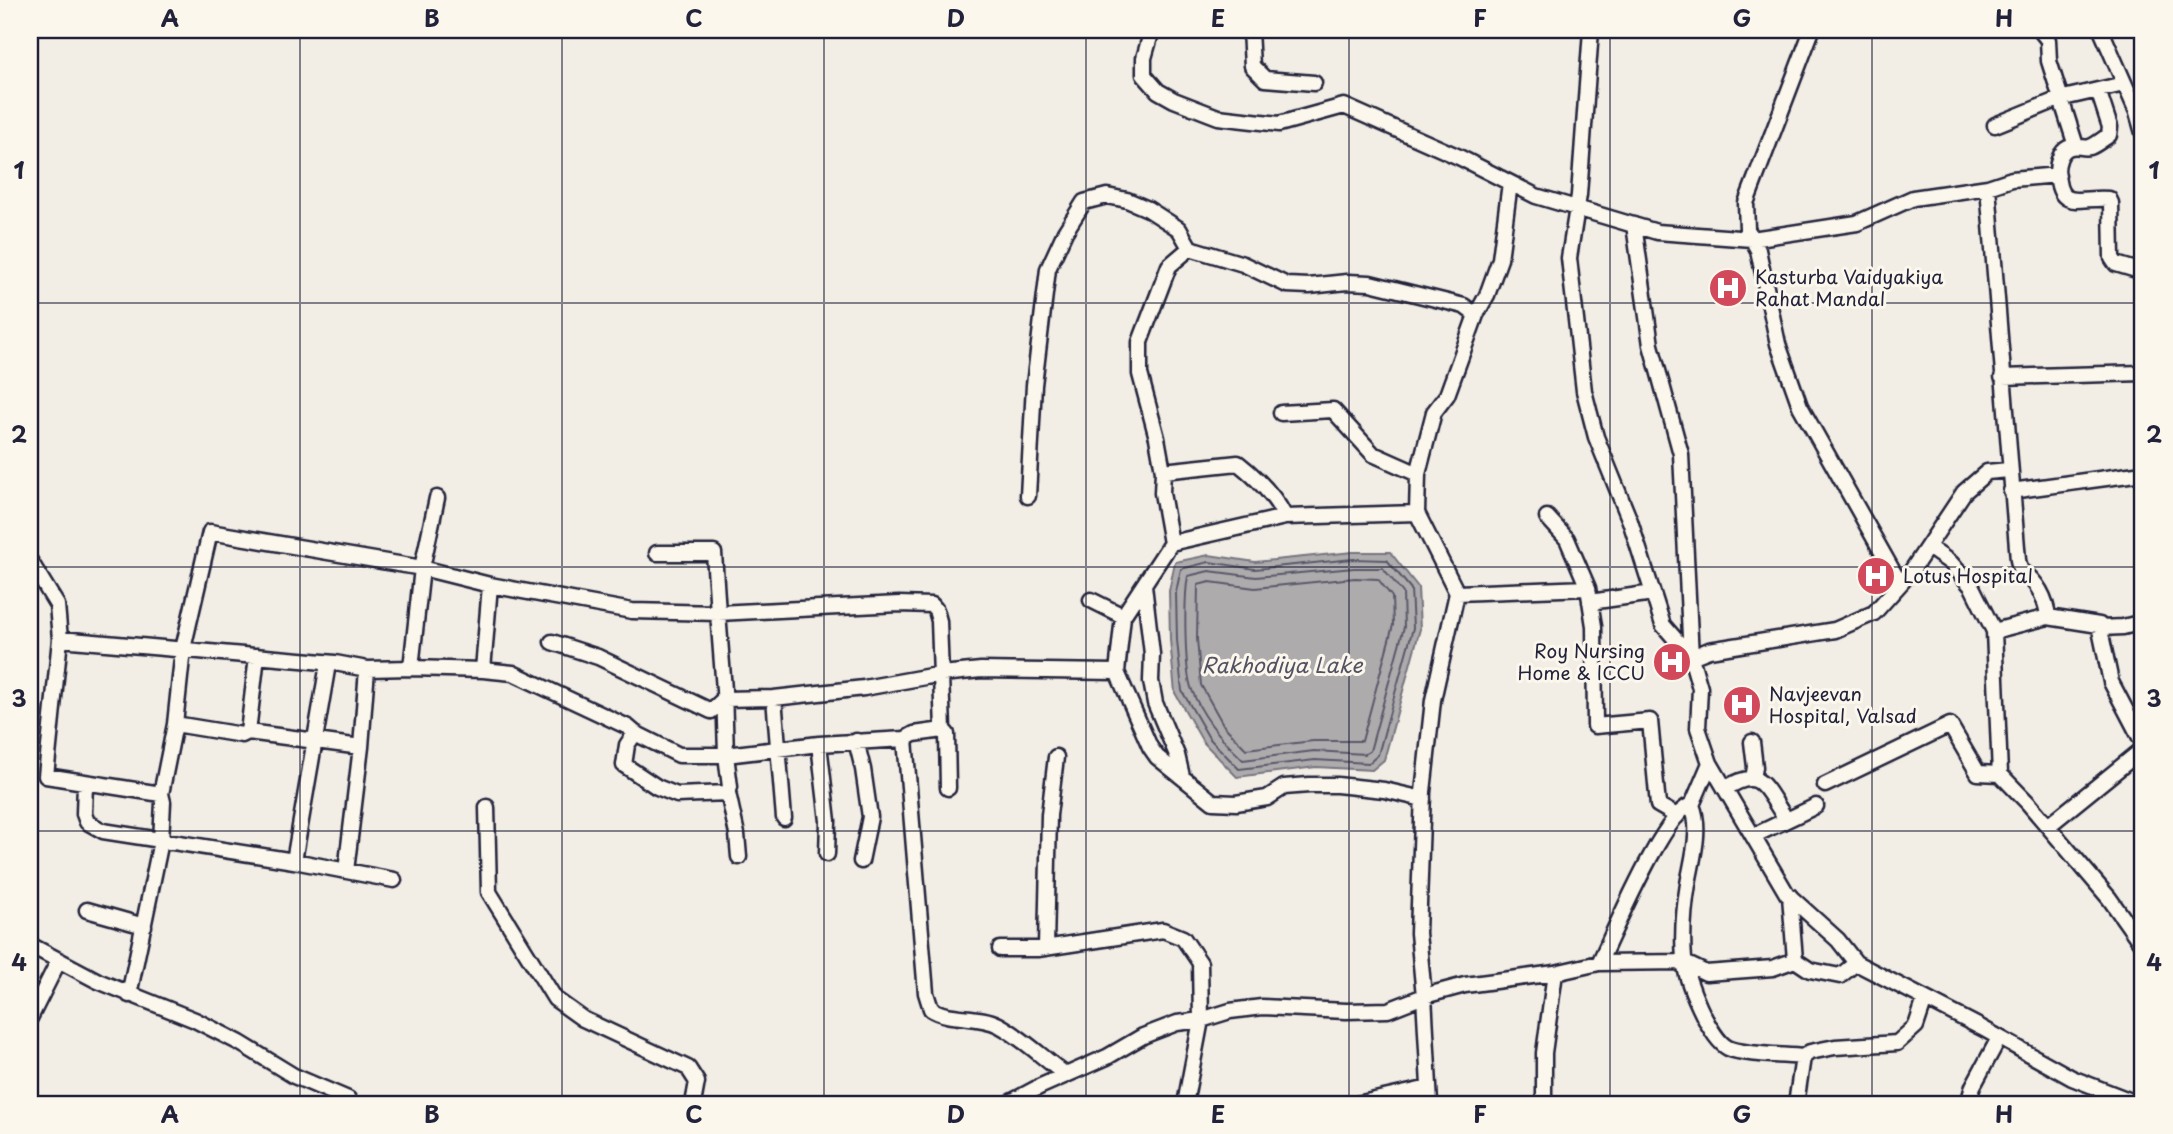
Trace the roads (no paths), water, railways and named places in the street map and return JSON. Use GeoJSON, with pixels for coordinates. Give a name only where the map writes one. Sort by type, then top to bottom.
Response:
{"type":"FeatureCollection","features":[{"type":"Feature","properties":{"kind":"street"},"geometry":{"type":"LineString","coordinates":[[1152,30],[1144,58],[1144,75],[1158,91],[1174,100],[1218,117],[1279,124],[1344,107],[1459,157],[1535,196],[1657,232],[1752,239],[1857,223],[1913,198],[1988,187],[2012,179],[2058,175]]}},
{"type":"Feature","properties":{"kind":"street"},"geometry":{"type":"LineString","coordinates":[[1250,30],[1252,66],[1265,79],[1314,83]]}},
{"type":"Feature","properties":{"kind":"street"},"geometry":{"type":"LineString","coordinates":[[1591,30],[1577,207],[1569,258],[1584,391],[1596,438],[1630,521],[1663,625],[1691,657]]}},
{"type":"Feature","properties":{"kind":"street"},"geometry":{"type":"LineString","coordinates":[[1812,30],[1746,203],[1747,229],[1758,250],[1779,344],[1800,406],[1900,584]]}},
{"type":"Feature","properties":{"kind":"street"},"geometry":{"type":"LineString","coordinates":[[2040,30],[2048,40],[2049,61],[2059,99],[2076,146]]}},
{"type":"Feature","properties":{"kind":"street"},"geometry":{"type":"LineString","coordinates":[[2101,30],[2143,133]]}},
{"type":"Feature","properties":{"kind":"street"},"geometry":{"type":"LineString","coordinates":[[1995,125],[2059,99],[2124,84]]}},
{"type":"Feature","properties":{"kind":"street"},"geometry":{"type":"LineString","coordinates":[[2098,90],[2110,127],[2109,135],[2089,147],[2072,145],[2062,152],[2057,167],[2060,193],[2070,200],[2109,199],[2112,258],[2116,264],[2143,272]]}},
{"type":"Feature","properties":{"kind":"street"},"geometry":{"type":"LineString","coordinates":[[1430,1104],[1418,933],[1423,799],[1433,700],[1457,593],[1418,513],[1418,474],[1434,412],[1447,396],[1476,315],[1487,295],[1500,259],[1510,183]]}},
{"type":"Feature","properties":{"kind":"street"},"geometry":{"type":"LineString","coordinates":[[1988,187],[2009,470],[2020,569],[2031,577],[2041,590],[2048,617]]}},
{"type":"Feature","properties":{"kind":"street"},"geometry":{"type":"LineString","coordinates":[[1028,496],[1034,385],[1048,269],[1065,232],[1084,202],[1107,196],[1127,200],[1148,209],[1179,229],[1190,248],[1244,264],[1287,285],[1370,283],[1464,306],[1476,315]]}},
{"type":"Feature","properties":{"kind":"street"},"geometry":{"type":"LineString","coordinates":[[1634,225],[1651,345],[1681,454],[1691,657],[1700,688],[1698,728],[1710,763],[1772,871],[1790,896],[1838,940],[1856,963],[2072,1078],[2139,1104]]}},
{"type":"Feature","properties":{"kind":"street"},"geometry":{"type":"LineString","coordinates":[[1190,248],[1169,266],[1140,342],[1140,373],[1157,438],[1163,471],[1162,493],[1171,543],[1123,616],[1117,672],[1157,757],[1213,802],[1236,803],[1266,798],[1284,787],[1309,785],[1384,790],[1423,799]]}},
{"type":"Feature","properties":{"kind":"street"},"geometry":{"type":"LineString","coordinates":[[2003,377],[2143,373]]}},
{"type":"Feature","properties":{"kind":"street"},"geometry":{"type":"LineString","coordinates":[[1281,413],[1333,410],[1373,454],[1418,474]]}},
{"type":"Feature","properties":{"kind":"street"},"geometry":{"type":"LineString","coordinates":[[1163,471],[1238,463],[1254,475],[1279,505],[1285,517]]}},
{"type":"Feature","properties":{"kind":"street"},"geometry":{"type":"LineString","coordinates":[[1691,657],[1709,650],[1835,630],[1874,613],[1928,547],[1964,492],[1987,472],[2009,470]]}},
{"type":"Feature","properties":{"kind":"street"},"geometry":{"type":"LineString","coordinates":[[2011,491],[2143,474]]}},
{"type":"Feature","properties":{"kind":"street"},"geometry":{"type":"LineString","coordinates":[[411,668],[422,568],[437,498]]}},
{"type":"Feature","properties":{"kind":"street"},"geometry":{"type":"LineString","coordinates":[[1171,543],[1285,517],[1418,513]]}},
{"type":"Feature","properties":{"kind":"street"},"geometry":{"type":"LineString","coordinates":[[1547,517],[1567,539],[1589,595],[1594,626],[1595,726],[1650,721],[1658,805],[1677,816]]}},
{"type":"Feature","properties":{"kind":"street"},"geometry":{"type":"LineString","coordinates":[[129,995],[152,872],[161,841],[161,794],[175,724],[183,649],[210,532],[422,568],[490,585],[632,611],[718,613],[899,604],[932,606],[939,621],[948,788]]}},
{"type":"Feature","properties":{"kind":"street"},"geometry":{"type":"LineString","coordinates":[[1928,547],[1951,563],[1972,587],[1994,631],[2000,774],[2109,898],[2143,946]]}},
{"type":"Feature","properties":{"kind":"street"},"geometry":{"type":"LineString","coordinates":[[657,553],[714,553],[730,787],[728,793],[739,857]]}},
{"type":"Feature","properties":{"kind":"street"},"geometry":{"type":"LineString","coordinates":[[30,561],[57,605],[60,639],[46,776],[161,794]]}},
{"type":"Feature","properties":{"kind":"street"},"geometry":{"type":"LineString","coordinates":[[483,670],[490,585]]}},
{"type":"Feature","properties":{"kind":"street"},"geometry":{"type":"LineString","coordinates":[[1144,585],[1155,703],[1177,755],[1181,776]]}},
{"type":"Feature","properties":{"kind":"street"},"geometry":{"type":"LineString","coordinates":[[1457,593],[1653,593]]}},
{"type":"Feature","properties":{"kind":"street"},"geometry":{"type":"LineString","coordinates":[[1091,600],[1123,616]]}},
{"type":"Feature","properties":{"kind":"street"},"geometry":{"type":"LineString","coordinates":[[1994,631],[2048,617],[2099,625],[2111,682],[2143,743]]}},
{"type":"Feature","properties":{"kind":"street"},"geometry":{"type":"LineString","coordinates":[[2100,628],[2143,622]]}},
{"type":"Feature","properties":{"kind":"street"},"geometry":{"type":"LineString","coordinates":[[60,639],[335,663],[367,669],[411,668],[513,673],[628,727],[679,755],[726,755],[819,744],[905,739],[914,734],[943,730]]}},
{"type":"Feature","properties":{"kind":"street"},"geometry":{"type":"LineString","coordinates":[[552,642],[598,657],[711,711],[724,699],[774,698],[864,688],[981,670],[1117,672]]}},
{"type":"Feature","properties":{"kind":"street"},"geometry":{"type":"LineString","coordinates":[[248,732],[257,656]]}},
{"type":"Feature","properties":{"kind":"street"},"geometry":{"type":"LineString","coordinates":[[294,861],[328,664]]}},
{"type":"Feature","properties":{"kind":"street"},"geometry":{"type":"LineString","coordinates":[[346,871],[362,747],[367,669]]}},
{"type":"Feature","properties":{"kind":"street"},"geometry":{"type":"LineString","coordinates":[[774,698],[784,818]]}},
{"type":"Feature","properties":{"kind":"street"},"geometry":{"type":"LineString","coordinates":[[175,724],[242,735],[248,732],[362,747]]}},
{"type":"Feature","properties":{"kind":"street"},"geometry":{"type":"LineString","coordinates":[[1825,785],[1950,725],[1978,773],[2000,774]]}},
{"type":"Feature","properties":{"kind":"street"},"geometry":{"type":"LineString","coordinates":[[635,733],[626,745],[624,765],[657,787],[677,795],[728,793]]}},
{"type":"Feature","properties":{"kind":"street"},"geometry":{"type":"LineString","coordinates":[[905,739],[926,993],[930,1009],[937,1013],[976,1018],[999,1025],[1066,1075]]}},
{"type":"Feature","properties":{"kind":"street"},"geometry":{"type":"LineString","coordinates":[[856,741],[870,817],[861,861]]}},
{"type":"Feature","properties":{"kind":"street"},"geometry":{"type":"LineString","coordinates":[[1752,742],[1754,779]]}},
{"type":"Feature","properties":{"kind":"street"},"geometry":{"type":"LineString","coordinates":[[819,744],[828,821],[827,854]]}},
{"type":"Feature","properties":{"kind":"street"},"geometry":{"type":"LineString","coordinates":[[2048,827],[2143,749]]}},
{"type":"Feature","properties":{"kind":"street"},"geometry":{"type":"LineString","coordinates":[[1046,947],[1049,815],[1056,757]]}},
{"type":"Feature","properties":{"kind":"street"},"geometry":{"type":"LineString","coordinates":[[1710,763],[1692,805],[1695,813],[1695,839],[1686,895],[1684,962],[1706,1024],[1719,1042],[1730,1049],[1803,1056],[1835,1047],[1897,1043],[1916,1026],[1926,999]]}},
{"type":"Feature","properties":{"kind":"street"},"geometry":{"type":"LineString","coordinates":[[1725,789],[1740,779],[1754,779],[1762,783],[1782,813]]}},
{"type":"Feature","properties":{"kind":"street"},"geometry":{"type":"LineString","coordinates":[[85,783],[84,814],[91,826],[103,831],[294,861],[335,871],[394,880]]}},
{"type":"Feature","properties":{"kind":"street"},"geometry":{"type":"LineString","coordinates":[[1599,963],[1654,848],[1677,816],[1686,806],[1692,805]]}},
{"type":"Feature","properties":{"kind":"street"},"geometry":{"type":"LineString","coordinates":[[1754,836],[1816,806]]}},
{"type":"Feature","properties":{"kind":"street"},"geometry":{"type":"LineString","coordinates":[[487,807],[489,892],[555,999],[583,1018],[688,1068],[697,1082],[693,1104]]}},
{"type":"Feature","properties":{"kind":"street"},"geometry":{"type":"LineString","coordinates":[[1790,896],[1795,960]]}},
{"type":"Feature","properties":{"kind":"street"},"geometry":{"type":"LineString","coordinates":[[87,910],[144,926]]}},
{"type":"Feature","properties":{"kind":"street"},"geometry":{"type":"LineString","coordinates":[[1000,949],[1038,949],[1163,930],[1183,938],[1200,963],[1201,1020],[1185,1104]]}},
{"type":"Feature","properties":{"kind":"street"},"geometry":{"type":"LineString","coordinates":[[30,945],[58,962],[129,995],[195,1020],[240,1043],[294,1076],[348,1099],[351,1104]]}},
{"type":"Feature","properties":{"kind":"street"},"geometry":{"type":"LineString","coordinates":[[1007,1104],[1143,1036],[1177,1023],[1201,1020],[1230,1011],[1262,1007],[1388,1010],[1424,996],[1465,985],[1555,973],[1599,963],[1684,962],[1706,973],[1773,968],[1795,960]]}},
{"type":"Feature","properties":{"kind":"street"},"geometry":{"type":"LineString","coordinates":[[1795,960],[1810,970],[1840,976],[1856,963]]}},
{"type":"Feature","properties":{"kind":"street"},"geometry":{"type":"LineString","coordinates":[[30,1018],[58,962]]}},
{"type":"Feature","properties":{"kind":"street"},"geometry":{"type":"LineString","coordinates":[[1544,1104],[1544,1053],[1555,973]]}},
{"type":"Feature","properties":{"kind":"street"},"geometry":{"type":"LineString","coordinates":[[1968,1104],[1973,1086],[1999,1038]]}},
{"type":"Feature","properties":{"kind":"street"},"geometry":{"type":"LineString","coordinates":[[1796,1104],[1803,1056]]}},
{"type":"Feature","properties":{"kind":"street"},"geometry":{"type":"LineString","coordinates":[[1357,1104],[1429,1088]]}},
{"type":"Feature","properties":{"kind":"water","name":"Rakhodiya Lake"},"geometry":{"type":"Polygon","coordinates":[[[1353,552],[1390,552],[1418,587],[1420,629],[1384,760],[1372,770],[1316,767],[1237,777],[1203,742],[1175,693],[1169,591],[1175,562],[1209,555],[1255,562],[1353,552]]]}},
{"type":"Feature","properties":{"kind":"place","name":"Kasturba Vaidyakiya Rahat Mandal"},"geometry":{"type":"Point","coordinates":[1728,288]}},
{"type":"Feature","properties":{"kind":"place","name":"Lotus Hospital"},"geometry":{"type":"Point","coordinates":[1876,576]}},
{"type":"Feature","properties":{"kind":"place","name":"Roy Nursing Home & ICCU"},"geometry":{"type":"Point","coordinates":[1672,662]}},
{"type":"Feature","properties":{"kind":"place","name":"Navjeevan Hospital, Valsad"},"geometry":{"type":"Point","coordinates":[1742,705]}}]}
